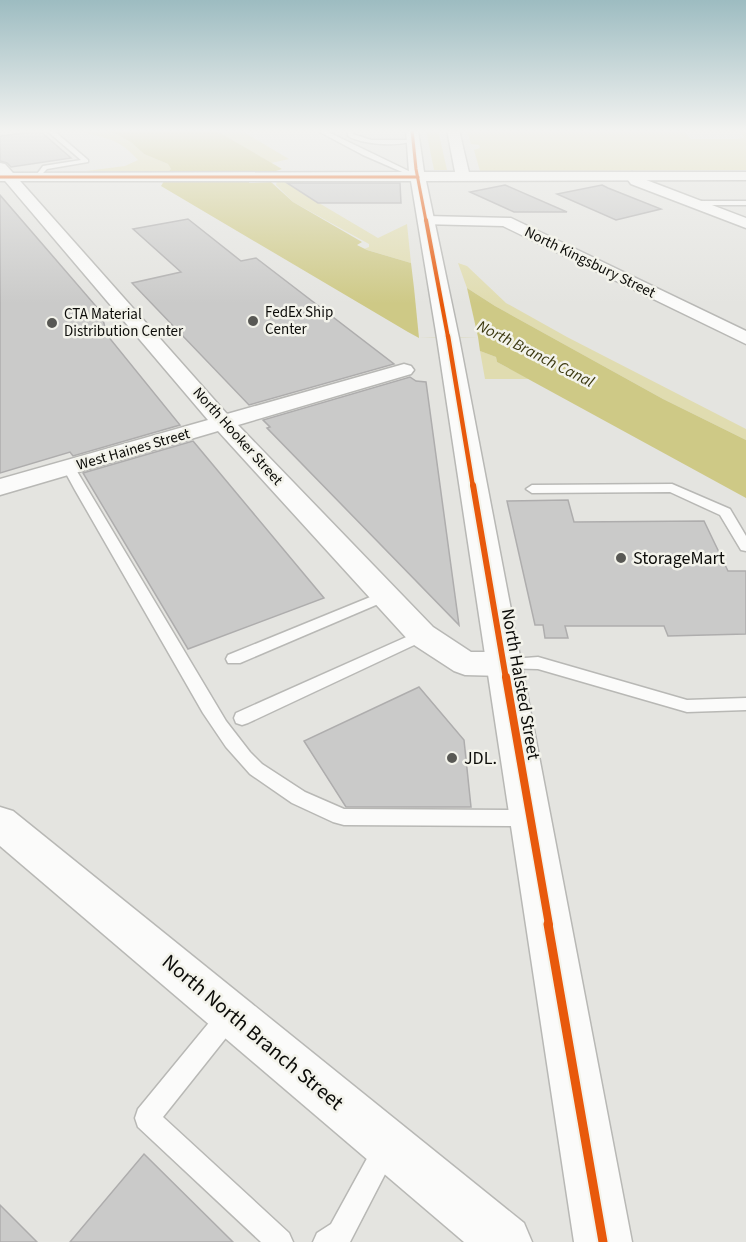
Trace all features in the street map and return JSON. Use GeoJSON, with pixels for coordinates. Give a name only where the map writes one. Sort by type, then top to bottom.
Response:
{"type":"FeatureCollection","features":[{"type":"Feature","properties":{"kind":"main road","name":"North Halsted Street"},"geometry":{"type":"LineString","coordinates":[[420,188],[448,338],[502,664],[603,1242]]}},
{"type":"Feature","properties":{"kind":"street","name":"North Hooker Street"},"geometry":{"type":"LineString","coordinates":[[15,188],[225,424],[422,635],[465,663],[502,664]]}},
{"type":"Feature","properties":{"kind":"street"},"geometry":{"type":"LineString","coordinates":[[654,188],[746,223]]}},
{"type":"Feature","properties":{"kind":"street","name":"North Kingsbury Street"},"geometry":{"type":"LineString","coordinates":[[426,221],[506,221],[746,338]]}},
{"type":"Feature","properties":{"kind":"street","name":"West Haines Street"},"geometry":{"type":"LineString","coordinates":[[0,487],[225,424],[404,370]]}},
{"type":"Feature","properties":{"kind":"street","name":"North North Branch Street"},"geometry":{"type":"LineString","coordinates":[[0,823],[505,1242]]}},
{"type":"Feature","properties":{"kind":"lane"},"geometry":{"type":"LineString","coordinates":[[694,203],[746,203]]}},
{"type":"Feature","properties":{"kind":"lane"},"geometry":{"type":"LineString","coordinates":[[69,468],[101,527],[226,734],[256,769],[302,799],[330,813],[344,817],[529,818]]}},
{"type":"Feature","properties":{"kind":"lane"},"geometry":{"type":"LineString","coordinates":[[532,489],[672,488],[725,512],[746,547]]}},
{"type":"Feature","properties":{"kind":"lane"},"geometry":{"type":"LineString","coordinates":[[234,659],[385,596]]}},
{"type":"Feature","properties":{"kind":"lane"},"geometry":{"type":"LineString","coordinates":[[242,718],[422,635]]}},
{"type":"Feature","properties":{"kind":"lane"},"geometry":{"type":"LineString","coordinates":[[502,664],[538,663],[687,706],[746,705]]}},
{"type":"Feature","properties":{"kind":"lane"},"geometry":{"type":"LineString","coordinates":[[231,1014],[147,1118],[280,1242]]}},
{"type":"Feature","properties":{"kind":"lane"},"geometry":{"type":"LineString","coordinates":[[326,1242],[340,1233],[389,1144]]}},
{"type":"Feature","properties":{"kind":"shaded area"},"geometry":{"type":"Polygon","coordinates":[[[279,188],[302,188],[302,193],[378,238],[407,224],[411,263],[364,249],[369,247],[369,244],[293,202],[279,188]]]}},
{"type":"Feature","properties":{"kind":"shaded area"},"geometry":{"type":"Polygon","coordinates":[[[458,263],[467,266],[506,303],[746,429],[746,440],[663,399],[495,306],[467,288],[458,263]]]}},
{"type":"Feature","properties":{"kind":"shaded area"},"geometry":{"type":"Polygon","coordinates":[[[480,351],[496,357],[497,362],[529,379],[485,379],[480,351]]]}},
{"type":"Feature","properties":{"kind":"water","name":"North Branch Canal"},"geometry":{"type":"Polygon","coordinates":[[[164,188],[278,188],[293,202],[362,242],[357,245],[411,263],[414,288],[467,288],[495,306],[663,399],[746,440],[746,498],[497,362],[496,357],[480,351],[478,337],[419,338],[164,188]]]}},
{"type":"Feature","properties":{"kind":"pier"},"geometry":{"type":"Polygon","coordinates":[[[414,288],[467,288],[478,337],[419,338],[414,288]]]}},
{"type":"Feature","properties":{"kind":"building"},"geometry":{"type":"Polygon","coordinates":[[[295,188],[400,188],[401,203],[318,203],[295,188]]]}},
{"type":"Feature","properties":{"kind":"building"},"geometry":{"type":"Polygon","coordinates":[[[490,188],[512,188],[567,212],[514,212],[470,192],[490,188]]]}},
{"type":"Feature","properties":{"kind":"building"},"geometry":{"type":"Polygon","coordinates":[[[587,188],[608,188],[661,209],[616,220],[557,194],[587,188]]]}},
{"type":"Feature","properties":{"kind":"building","name":"CTA Material Distribution Center"},"geometry":{"type":"Polygon","coordinates":[[[0,195],[101,312],[107,335],[180,425],[73,456],[70,452],[0,473],[0,195]]]}},
{"type":"Feature","properties":{"kind":"building","name":"FedEx Ship Center"},"geometry":{"type":"Polygon","coordinates":[[[188,219],[241,261],[256,258],[394,364],[249,405],[132,283],[181,272],[133,229],[188,219]]]}},
{"type":"Feature","properties":{"kind":"building"},"geometry":{"type":"Polygon","coordinates":[[[410,377],[416,381],[426,382],[459,625],[267,428],[270,427],[263,420],[410,377]]]}},
{"type":"Feature","properties":{"kind":"building"},"geometry":{"type":"Polygon","coordinates":[[[193,441],[324,598],[188,649],[83,473],[193,441]]]}},
{"type":"Feature","properties":{"kind":"building","name":"StorageMart"},"geometry":{"type":"Polygon","coordinates":[[[568,500],[574,522],[704,521],[728,571],[746,571],[746,634],[668,636],[664,626],[565,626],[568,638],[545,638],[543,625],[535,625],[507,501],[568,500]]]}},
{"type":"Feature","properties":{"kind":"building"},"geometry":{"type":"Polygon","coordinates":[[[419,687],[464,740],[471,807],[346,807],[304,741],[419,687]]]}},
{"type":"Feature","properties":{"kind":"building"},"geometry":{"type":"Polygon","coordinates":[[[144,1154],[233,1242],[70,1242],[144,1154]]]}},
{"type":"Feature","properties":{"kind":"building"},"geometry":{"type":"Polygon","coordinates":[[[0,1205],[37,1242],[0,1242],[0,1205]]]}},
{"type":"Feature","properties":{"kind":"cycle path"},"geometry":{"type":"LineString","coordinates":[[420,188],[448,338],[603,1242]]}},
{"type":"Feature","properties":{"kind":"place","name":"FedEx Ship Center"},"geometry":{"type":"Point","coordinates":[253,321]}},
{"type":"Feature","properties":{"kind":"place","name":"CTA Material Distribution Center"},"geometry":{"type":"Point","coordinates":[52,323]}},
{"type":"Feature","properties":{"kind":"place","name":"StorageMart"},"geometry":{"type":"Point","coordinates":[621,558]}},
{"type":"Feature","properties":{"kind":"place","name":"JDL."},"geometry":{"type":"Point","coordinates":[452,758]}}]}
